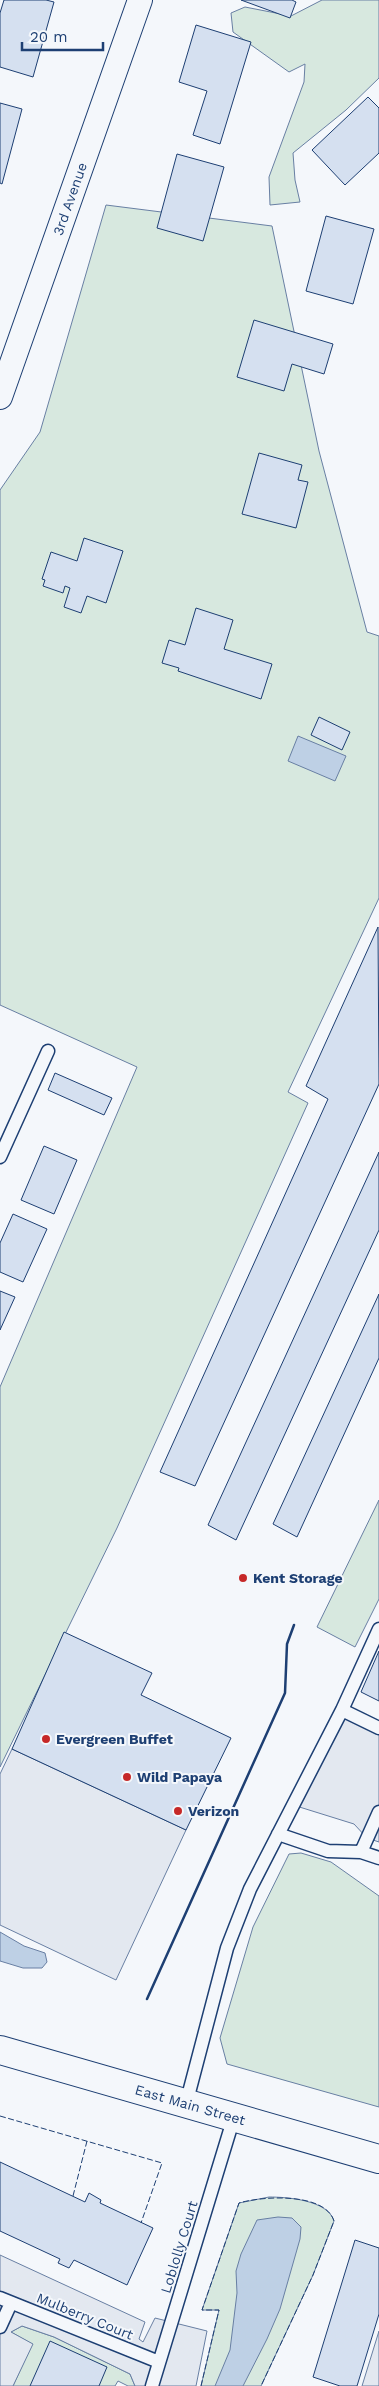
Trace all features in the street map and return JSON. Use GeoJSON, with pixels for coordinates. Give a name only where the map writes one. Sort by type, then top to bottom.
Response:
{"type":"FeatureCollection","features":[{"type":"Feature","properties":{"kind":"main road","name":"East Main Street"},"geometry":{"type":"LineString","coordinates":[[0,2050],[379,2159]]}},
{"type":"Feature","properties":{"kind":"street","name":"3rd Avenue"},"geometry":{"type":"LineString","coordinates":[[0,397],[140,0]]}},
{"type":"Feature","properties":{"kind":"lane"},"geometry":{"type":"LineString","coordinates":[[0,1157],[48,1051]]}},
{"type":"Feature","properties":{"kind":"lane"},"geometry":{"type":"LineString","coordinates":[[186,2104],[227,1948],[250,1889],[342,1710],[379,1629]]}},
{"type":"Feature","properties":{"kind":"lane"},"geometry":{"type":"LineString","coordinates":[[342,1710],[379,1728]]}},
{"type":"Feature","properties":{"kind":"lane"},"geometry":{"type":"LineString","coordinates":[[361,1852],[379,1812]]}},
{"type":"Feature","properties":{"kind":"lane"},"geometry":{"type":"LineString","coordinates":[[278,1834],[328,1851],[361,1852],[379,1858]]}},
{"type":"Feature","properties":{"kind":"lane","name":"Loblolly Court"},"geometry":{"type":"LineString","coordinates":[[152,2386],[234,2117]]}},
{"type":"Feature","properties":{"kind":"lane"},"geometry":{"type":"LineString","coordinates":[[0,2327],[5,2300]]}},
{"type":"Feature","properties":{"kind":"lane","name":"Mulberry Court"},"geometry":{"type":"LineString","coordinates":[[5,2300],[159,2362]]}},
{"type":"Feature","properties":{"kind":"shaded area"},"geometry":{"type":"Polygon","coordinates":[[[322,0],[379,0],[379,78],[346,110],[293,153],[295,180],[300,202],[270,205],[269,177],[304,82],[305,64],[289,72],[233,32],[231,13],[245,7],[291,16],[322,0]]]}},
{"type":"Feature","properties":{"kind":"shaded area"},"geometry":{"type":"Polygon","coordinates":[[[106,205],[272,226],[319,451],[367,632],[379,636],[379,898],[288,1092],[308,1103],[117,1528],[0,1767],[0,1387],[137,1067],[0,1005],[0,490],[40,432],[106,205]]]}},
{"type":"Feature","properties":{"kind":"shaded area"},"geometry":{"type":"Polygon","coordinates":[[[379,1500],[379,1599],[355,1647],[317,1627],[379,1500]]]}},
{"type":"Feature","properties":{"kind":"shaded area"},"geometry":{"type":"Polygon","coordinates":[[[342,1710],[379,1728],[379,1842],[367,1838],[354,1824],[293,1805],[342,1710]]]}},
{"type":"Feature","properties":{"kind":"shaded area"},"geometry":{"type":"Polygon","coordinates":[[[12,1749],[186,1830],[116,1980],[0,1925],[0,1774],[12,1749]]]}},
{"type":"Feature","properties":{"kind":"shaded area"},"geometry":{"type":"Polygon","coordinates":[[[301,1853],[331,1862],[379,1896],[379,2107],[227,2064],[220,2038],[253,1927],[289,1854],[301,1853]]]}},
{"type":"Feature","properties":{"kind":"shaded area"},"geometry":{"type":"Polygon","coordinates":[[[269,2197],[296,2199],[316,2204],[324,2208],[334,2221],[313,2275],[261,2386],[201,2386],[219,2310],[202,2310],[239,2203],[269,2197]]]}},
{"type":"Feature","properties":{"kind":"shaded area"},"geometry":{"type":"Polygon","coordinates":[[[0,2255],[145,2322],[139,2339],[143,2342],[155,2318],[207,2331],[196,2386],[135,2386],[130,2374],[54,2337],[22,2326],[11,2332],[33,2344],[13,2386],[0,2386],[0,2255]]]}},
{"type":"Feature","properties":{"kind":"shaded area"},"geometry":{"type":"Polygon","coordinates":[[[22,2326],[54,2337],[130,2374],[135,2386],[128,2386],[118,2381],[115,2386],[13,2386],[32,2344],[11,2332],[22,2326]]]}},
{"type":"Feature","properties":{"kind":"shaded area"},"geometry":{"type":"Polygon","coordinates":[[[379,2331],[379,2386],[362,2386],[379,2331]]]}},
{"type":"Feature","properties":{"kind":"water"},"geometry":{"type":"Polygon","coordinates":[[[298,736],[346,756],[335,781],[288,761],[298,736]]]}},
{"type":"Feature","properties":{"kind":"water"},"geometry":{"type":"Polygon","coordinates":[[[0,1932],[24,1946],[45,1953],[47,1962],[42,1968],[23,1968],[0,1961],[0,1932]]]}},
{"type":"Feature","properties":{"kind":"water"},"geometry":{"type":"Polygon","coordinates":[[[278,2217],[292,2218],[301,2227],[300,2239],[280,2309],[243,2386],[215,2386],[230,2350],[237,2293],[236,2271],[241,2254],[257,2220],[278,2217]]]}},
{"type":"Feature","properties":{"kind":"building"},"geometry":{"type":"Polygon","coordinates":[[[4,0],[46,0],[54,2],[33,77],[0,67],[0,13],[4,0]]]}},
{"type":"Feature","properties":{"kind":"building"},"geometry":{"type":"Polygon","coordinates":[[[241,0],[292,0],[296,2],[290,18],[241,0]]]}},
{"type":"Feature","properties":{"kind":"building"},"geometry":{"type":"Polygon","coordinates":[[[196,25],[251,42],[220,144],[193,135],[207,91],[179,82],[196,25]]]}},
{"type":"Feature","properties":{"kind":"building"},"geometry":{"type":"Polygon","coordinates":[[[368,97],[379,108],[379,153],[345,185],[312,150],[368,97]]]}},
{"type":"Feature","properties":{"kind":"building"},"geometry":{"type":"Polygon","coordinates":[[[0,103],[22,109],[2,184],[0,183],[0,103]]]}},
{"type":"Feature","properties":{"kind":"building"},"geometry":{"type":"Polygon","coordinates":[[[177,154],[224,167],[203,241],[157,228],[177,154]]]}},
{"type":"Feature","properties":{"kind":"building"},"geometry":{"type":"Polygon","coordinates":[[[326,216],[374,229],[353,304],[306,291],[326,216]]]}},
{"type":"Feature","properties":{"kind":"building"},"geometry":{"type":"Polygon","coordinates":[[[254,320],[333,344],[324,374],[292,364],[284,391],[237,377],[254,320]]]}},
{"type":"Feature","properties":{"kind":"building"},"geometry":{"type":"Polygon","coordinates":[[[259,453],[302,465],[298,480],[308,482],[296,528],[242,514],[259,453]]]}},
{"type":"Feature","properties":{"kind":"building"},"geometry":{"type":"Polygon","coordinates":[[[84,538],[123,551],[106,603],[87,596],[81,613],[64,607],[70,588],[65,586],[63,593],[43,586],[45,580],[42,579],[51,552],[77,561],[84,538]]]}},
{"type":"Feature","properties":{"kind":"building"},"geometry":{"type":"Polygon","coordinates":[[[196,608],[233,620],[224,649],[272,664],[261,699],[178,671],[179,668],[162,663],[169,640],[185,645],[196,608]]]}},
{"type":"Feature","properties":{"kind":"building"},"geometry":{"type":"Polygon","coordinates":[[[319,717],[350,732],[342,750],[311,735],[319,717]]]}},
{"type":"Feature","properties":{"kind":"building"},"geometry":{"type":"Polygon","coordinates":[[[378,927],[379,1084],[195,1486],[160,1472],[328,1099],[306,1086],[378,927]]]}},
{"type":"Feature","properties":{"kind":"building"},"geometry":{"type":"Polygon","coordinates":[[[55,1073],[112,1098],[104,1115],[48,1090],[55,1073]]]}},
{"type":"Feature","properties":{"kind":"building"},"geometry":{"type":"Polygon","coordinates":[[[44,1146],[77,1160],[54,1214],[21,1200],[44,1146]]]}},
{"type":"Feature","properties":{"kind":"building"},"geometry":{"type":"Polygon","coordinates":[[[379,1152],[379,1230],[236,1540],[208,1525],[379,1152]]]}},
{"type":"Feature","properties":{"kind":"building"},"geometry":{"type":"Polygon","coordinates":[[[13,1214],[47,1229],[23,1282],[0,1272],[0,1243],[13,1214]]]}},
{"type":"Feature","properties":{"kind":"building"},"geometry":{"type":"Polygon","coordinates":[[[0,1291],[15,1297],[0,1330],[0,1291]]]}},
{"type":"Feature","properties":{"kind":"building"},"geometry":{"type":"Polygon","coordinates":[[[379,1294],[379,1358],[297,1537],[273,1524],[379,1294]]]}},
{"type":"Feature","properties":{"kind":"building"},"geometry":{"type":"Polygon","coordinates":[[[64,1632],[152,1673],[141,1695],[231,1738],[186,1830],[12,1749],[64,1632]]]}},
{"type":"Feature","properties":{"kind":"building"},"geometry":{"type":"Polygon","coordinates":[[[379,1651],[379,1701],[361,1692],[379,1651]]]}},
{"type":"Feature","properties":{"kind":"building"},"geometry":{"type":"Polygon","coordinates":[[[0,2162],[85,2202],[89,2193],[101,2200],[100,2203],[153,2228],[127,2285],[74,2260],[69,2268],[58,2263],[60,2259],[0,2231],[0,2162]]]}},
{"type":"Feature","properties":{"kind":"building"},"geometry":{"type":"Polygon","coordinates":[[[355,2240],[379,2248],[379,2314],[357,2386],[340,2386],[313,2377],[355,2240]]]}},
{"type":"Feature","properties":{"kind":"building"},"geometry":{"type":"Polygon","coordinates":[[[50,2341],[107,2367],[99,2386],[30,2386],[50,2341]]]}},
{"type":"Feature","properties":{"kind":"fence"},"geometry":{"type":"LineString","coordinates":[[0,2116],[162,2163],[141,2223]]}},
{"type":"Feature","properties":{"kind":"fence"},"geometry":{"type":"LineString","coordinates":[[73,2196],[87,2141]]}},
{"type":"Feature","properties":{"kind":"fence"},"geometry":{"type":"LineString","coordinates":[[201,2386],[219,2310],[202,2310],[239,2203],[262,2199],[292,2198],[319,2205],[328,2212],[334,2221],[313,2275],[261,2386]]}},
{"type":"Feature","properties":{"kind":"wall"},"geometry":{"type":"LineString","coordinates":[[147,1999],[285,1693],[287,1644],[294,1625]]}},
{"type":"Feature","properties":{"kind":"place","name":"Kent Storage"},"geometry":{"type":"Point","coordinates":[243,1578]}},
{"type":"Feature","properties":{"kind":"place","name":"Evergreen Buffet"},"geometry":{"type":"Point","coordinates":[46,1739]}},
{"type":"Feature","properties":{"kind":"place","name":"Wild Papaya"},"geometry":{"type":"Point","coordinates":[127,1777]}},
{"type":"Feature","properties":{"kind":"place","name":"Verizon"},"geometry":{"type":"Point","coordinates":[178,1811]}}]}
